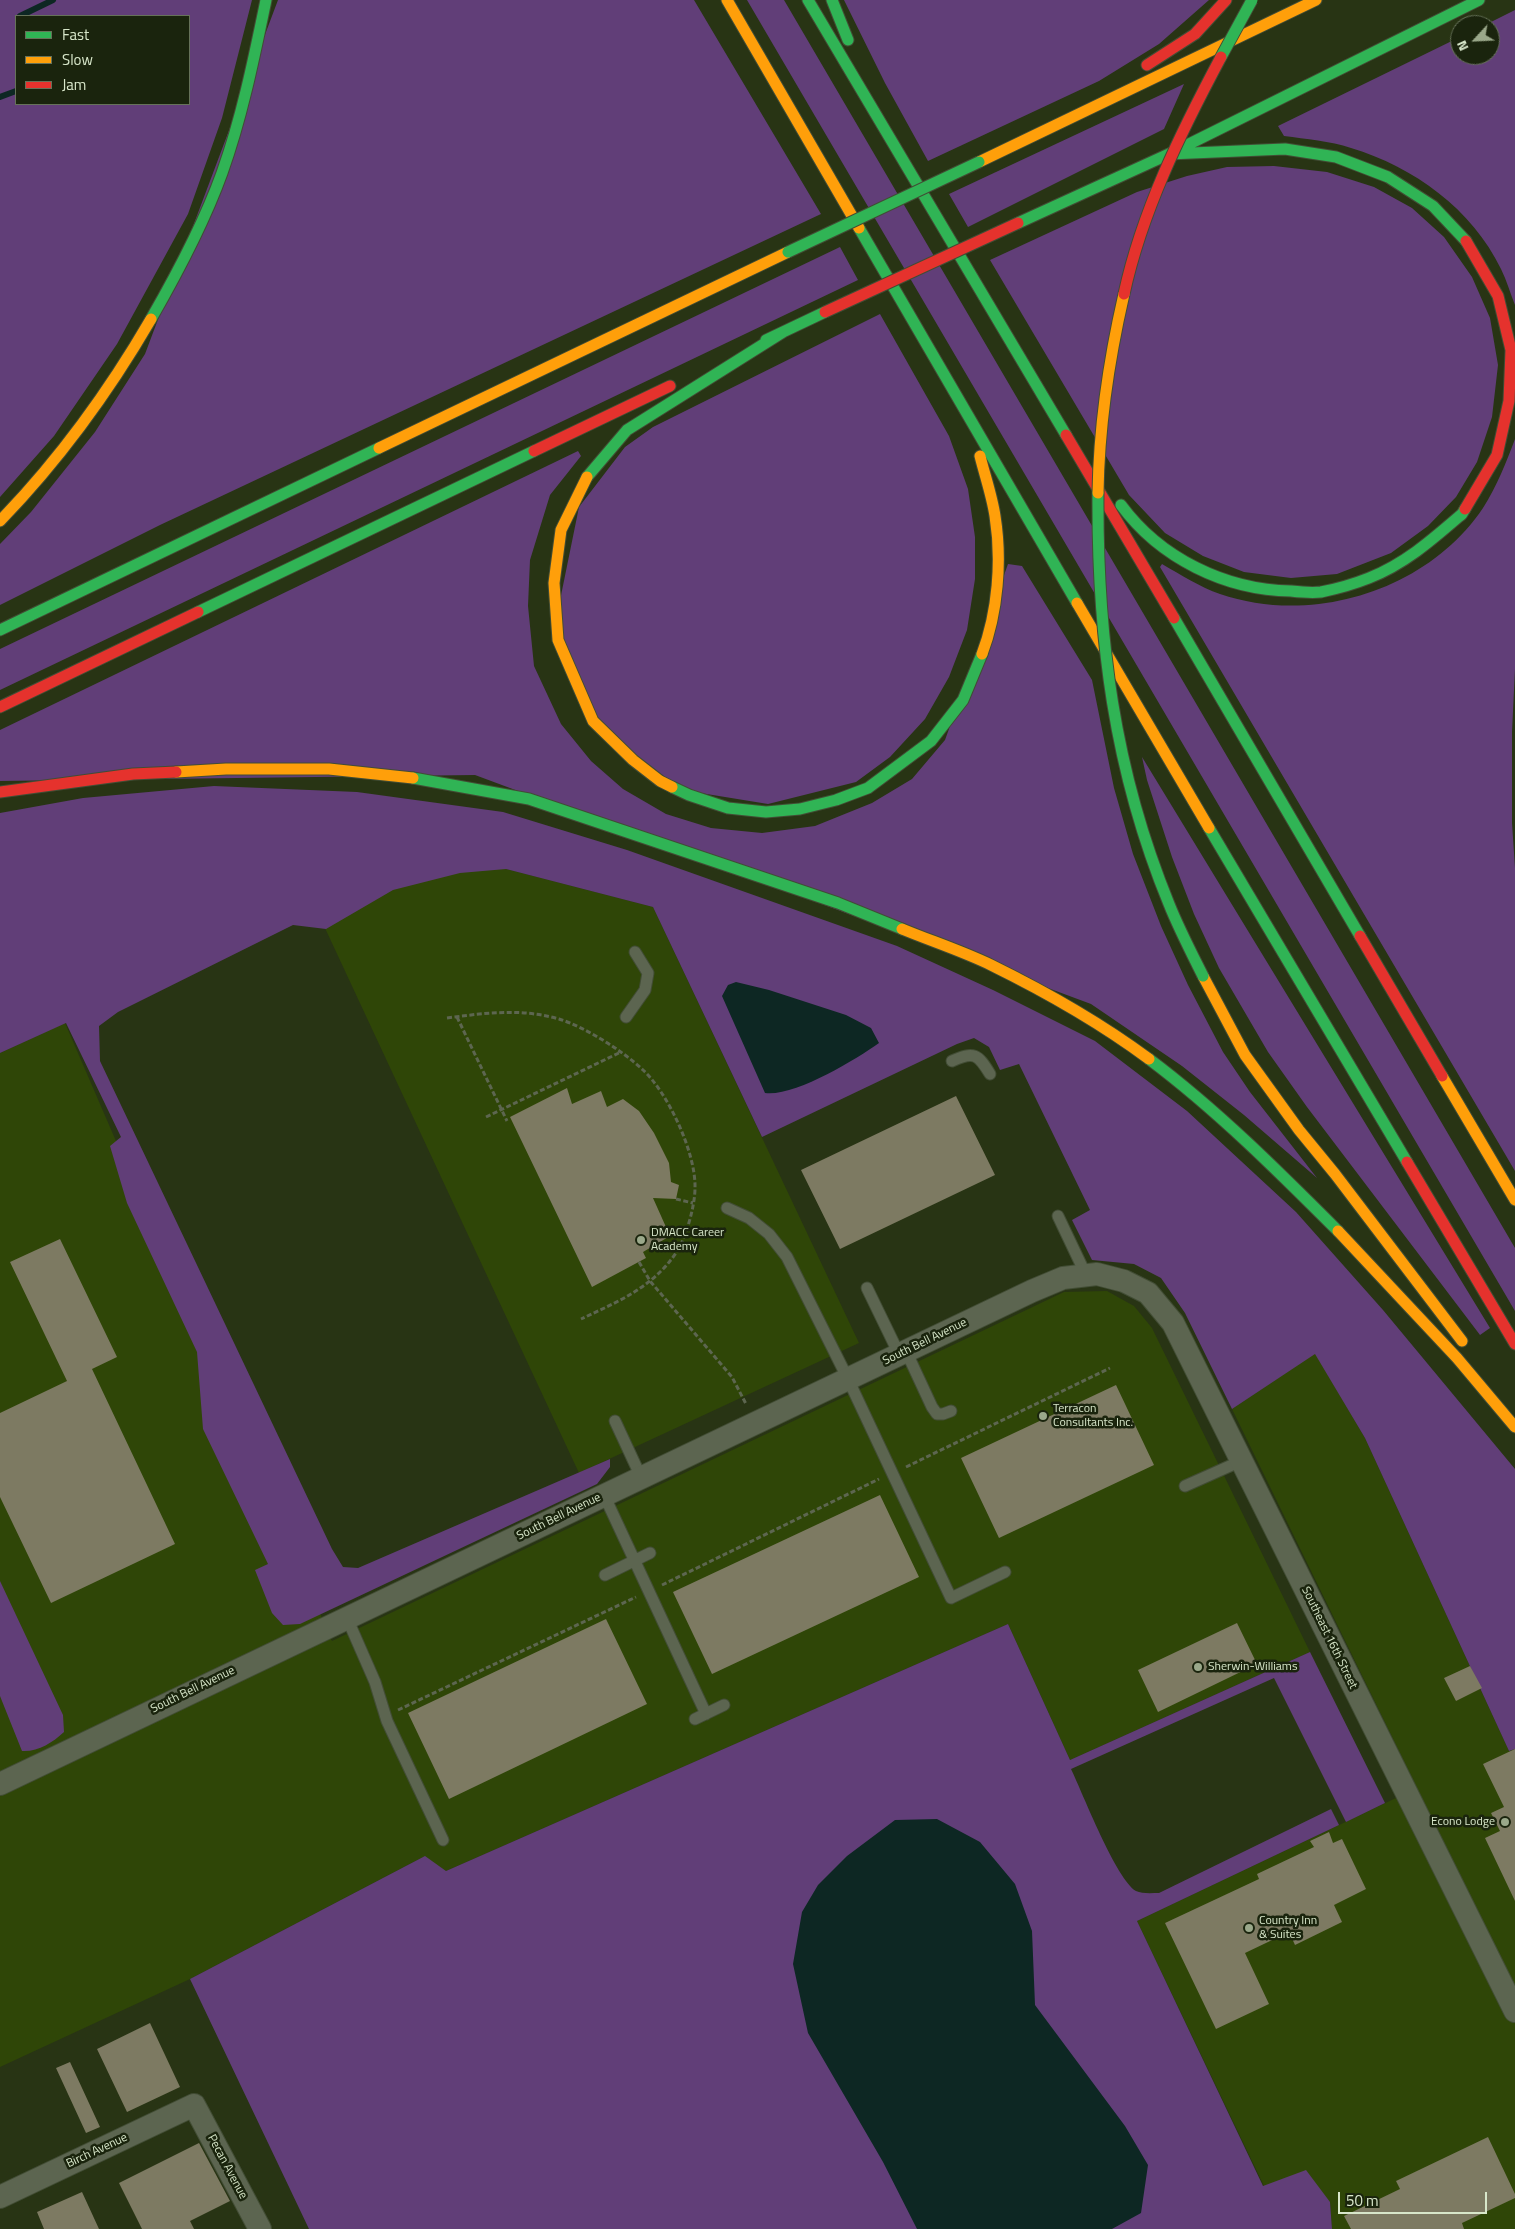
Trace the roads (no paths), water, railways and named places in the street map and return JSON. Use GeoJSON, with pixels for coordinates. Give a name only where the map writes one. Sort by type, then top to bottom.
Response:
{"type":"FeatureCollection","features":[{"type":"Feature","properties":{"kind":"highway"},"geometry":{"type":"LineString","coordinates":[[0,521],[28,493],[100,403],[153,318],[193,241],[227,159],[251,70],[266,0]]}},
{"type":"Feature","properties":{"kind":"highway"},"geometry":{"type":"LineString","coordinates":[[727,0],[1160,748],[1515,1344]]}},
{"type":"Feature","properties":{"kind":"highway"},"geometry":{"type":"LineString","coordinates":[[808,0],[1046,400],[1515,1200]]}},
{"type":"Feature","properties":{"kind":"highway"},"geometry":{"type":"LineString","coordinates":[[832,0],[880,121]]}},
{"type":"Feature","properties":{"kind":"highway"},"geometry":{"type":"LineString","coordinates":[[1048,129],[1195,34],[1226,0]]}},
{"type":"Feature","properties":{"kind":"highway"},"geometry":{"type":"LineString","coordinates":[[1252,0],[1186,126],[1146,216],[1121,304],[1099,452],[1098,584],[1107,678],[1120,748],[1165,895],[1203,976],[1245,1055],[1299,1130],[1469,1349]]}},
{"type":"Feature","properties":{"kind":"highway"},"geometry":{"type":"LineString","coordinates":[[0,630],[1316,0]]}},
{"type":"Feature","properties":{"kind":"highway"},"geometry":{"type":"LineString","coordinates":[[695,374],[825,312],[1169,154],[1479,0]]}},
{"type":"Feature","properties":{"kind":"highway"},"geometry":{"type":"LineString","coordinates":[[1046,400],[1132,520],[1172,555],[1216,578],[1267,591],[1320,592],[1369,578],[1414,555],[1462,514],[1497,455],[1509,401],[1511,350],[1498,296],[1470,246],[1433,206],[1388,177],[1336,157],[1285,149],[1169,154]]}},
{"type":"Feature","properties":{"kind":"highway"},"geometry":{"type":"LineString","coordinates":[[782,332],[627,430],[588,476],[561,530],[554,583],[558,640],[593,721],[633,760],[660,781],[689,795],[728,808],[766,812],[800,809],[836,800],[868,788],[931,741],[963,700],[984,648],[995,602],[998,560],[995,516],[970,421]]}},
{"type":"Feature","properties":{"kind":"highway"},"geometry":{"type":"LineString","coordinates":[[0,707],[677,382]]}},
{"type":"Feature","properties":{"kind":"highway"},"geometry":{"type":"LineString","coordinates":[[0,792],[133,774],[226,769],[329,769],[430,780],[529,799],[673,846],[838,903],[989,964],[1061,1001],[1119,1037],[1194,1092],[1285,1178],[1355,1248],[1457,1358],[1515,1427]]}},
{"type":"Feature","properties":{"kind":"highway"},"geometry":{"type":"LineString","coordinates":[[1492,1382],[1515,1414]]}},
{"type":"Feature","properties":{"kind":"street","name":"South Bell Avenue"},"geometry":{"type":"LineString","coordinates":[[0,1784],[1032,1290],[1063,1278],[1086,1275],[1097,1274],[1124,1281]]}},
{"type":"Feature","properties":{"kind":"street","name":"Southeast 16th Street"},"geometry":{"type":"LineString","coordinates":[[1124,1281],[1148,1293],[1173,1323],[1515,2012]]}},
{"type":"Feature","properties":{"kind":"street","name":"Birch Avenue"},"geometry":{"type":"LineString","coordinates":[[0,2198],[194,2105]]}},
{"type":"Feature","properties":{"kind":"street","name":"Pecan Avenue"},"geometry":{"type":"LineString","coordinates":[[194,2105],[260,2229]]}},
{"type":"Feature","properties":{"kind":"lane"},"geometry":{"type":"LineString","coordinates":[[626,1017],[645,990],[648,973],[635,952]]}},
{"type":"Feature","properties":{"kind":"lane"},"geometry":{"type":"LineString","coordinates":[[952,1062],[962,1057],[976,1056],[981,1059],[990,1074]]}},
{"type":"Feature","properties":{"kind":"lane"},"geometry":{"type":"LineString","coordinates":[[727,1208],[749,1218],[769,1234],[787,1258],[848,1379],[951,1598],[1005,1572]]}},
{"type":"Feature","properties":{"kind":"lane"},"geometry":{"type":"LineString","coordinates":[[1058,1216],[1086,1275]]}},
{"type":"Feature","properties":{"kind":"lane"},"geometry":{"type":"LineString","coordinates":[[867,1288],[932,1407],[937,1414],[951,1411]]}},
{"type":"Feature","properties":{"kind":"lane"},"geometry":{"type":"LineString","coordinates":[[615,1421],[642,1477]]}},
{"type":"Feature","properties":{"kind":"lane"},"geometry":{"type":"LineString","coordinates":[[1185,1486],[1241,1461]]}},
{"type":"Feature","properties":{"kind":"lane"},"geometry":{"type":"LineString","coordinates":[[604,1495],[648,1591],[700,1716],[724,1705]]}},
{"type":"Feature","properties":{"kind":"lane"},"geometry":{"type":"LineString","coordinates":[[605,1575],[650,1553]]}},
{"type":"Feature","properties":{"kind":"lane"},"geometry":{"type":"LineString","coordinates":[[347,1618],[375,1682],[386,1716],[442,1840]]}},
{"type":"Feature","properties":{"kind":"water"},"geometry":{"type":"Polygon","coordinates":[[[736,982],[769,990],[846,1015],[871,1028],[879,1043],[824,1076],[792,1089],[777,1093],[765,1093],[722,996],[728,985],[736,982]]]}},
{"type":"Feature","properties":{"kind":"water"},"geometry":{"type":"Polygon","coordinates":[[[937,1819],[980,1842],[1015,1884],[1032,1931],[1035,2005],[1125,2126],[1148,2165],[1141,2213],[1112,2229],[917,2229],[883,2162],[808,2033],[793,1964],[802,1912],[818,1885],[847,1856],[895,1820],[937,1819]]]}},
{"type":"Feature","properties":{"kind":"waterway"},"geometry":{"type":"LineString","coordinates":[[22,15],[53,0]]}},
{"type":"Feature","properties":{"kind":"waterway"},"geometry":{"type":"LineString","coordinates":[[0,97],[15,91]]}},
{"type":"Feature","properties":{"kind":"place","name":"DMACC Career Academy"},"geometry":{"type":"Point","coordinates":[641,1240]}},
{"type":"Feature","properties":{"kind":"place","name":"Terracon Consultants Inc."},"geometry":{"type":"Point","coordinates":[1043,1416]}},
{"type":"Feature","properties":{"kind":"place","name":"Sherwin-Williams"},"geometry":{"type":"Point","coordinates":[1198,1667]}},
{"type":"Feature","properties":{"kind":"place","name":"Econo Lodge"},"geometry":{"type":"Point","coordinates":[1505,1822]}},
{"type":"Feature","properties":{"kind":"place","name":"Country Inn & Suites"},"geometry":{"type":"Point","coordinates":[1249,1928]}}]}
